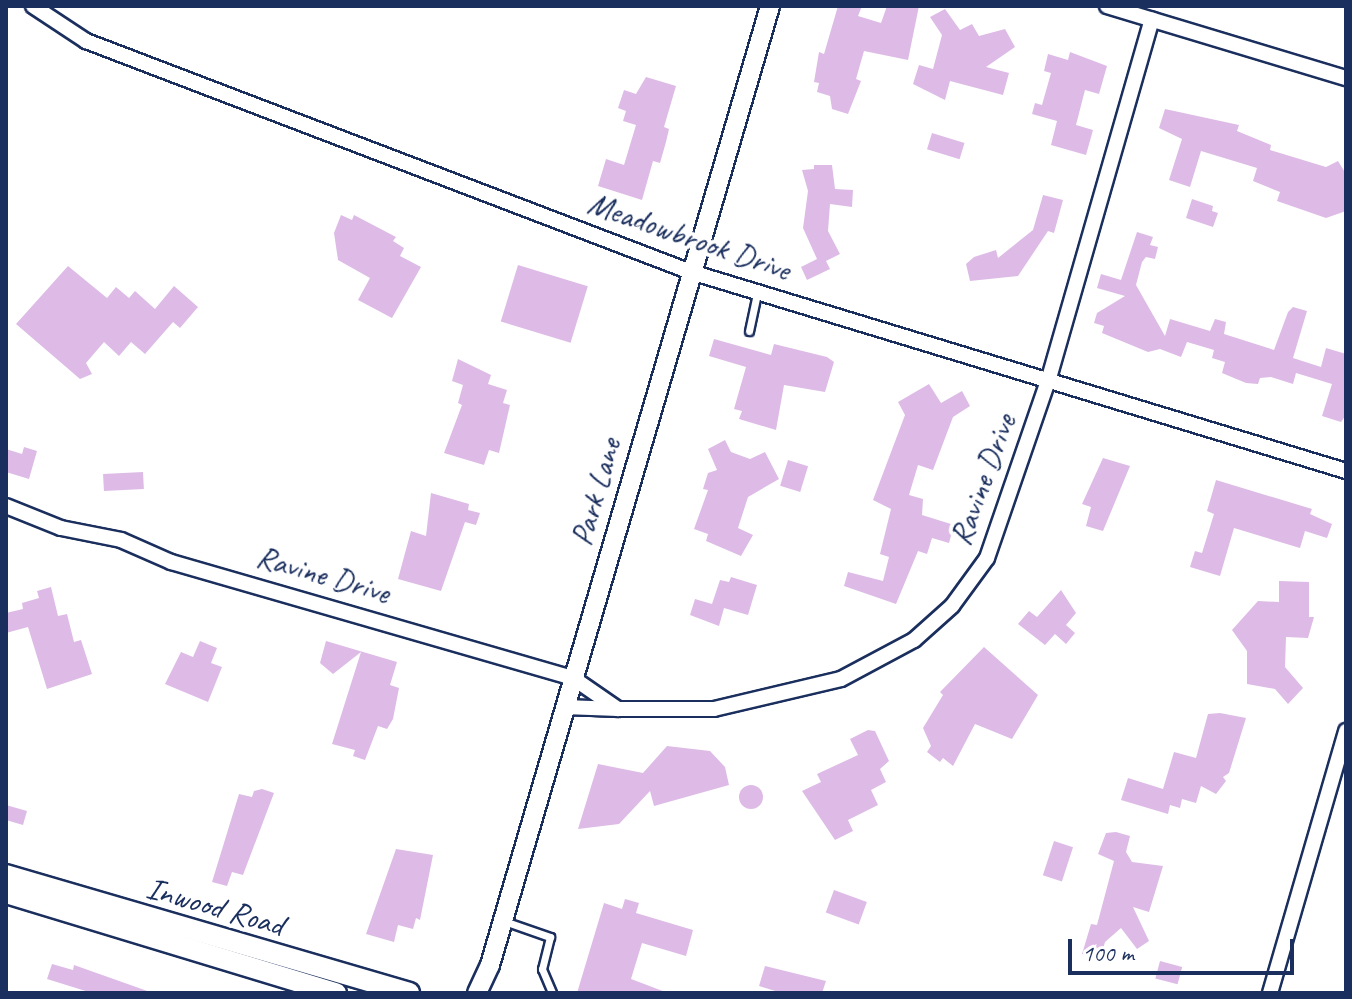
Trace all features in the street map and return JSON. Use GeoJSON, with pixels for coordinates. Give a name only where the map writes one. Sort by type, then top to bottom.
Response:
{"type":"FeatureCollection","features":[{"type":"Feature","properties":{"kind":"main road","name":"Inwood Road"},"geometry":{"type":"LineString","coordinates":[[6,875],[34,893],[201,943],[409,993]]}},
{"type":"Feature","properties":{"kind":"main road","name":"Inwood Road"},"geometry":{"type":"LineString","coordinates":[[6,893],[34,893]]}},
{"type":"Feature","properties":{"kind":"main road","name":"Inwood Road"},"geometry":{"type":"LineString","coordinates":[[201,943],[336,993]]}},
{"type":"Feature","properties":{"kind":"street","name":"Meadowbrook Drive"},"geometry":{"type":"LineString","coordinates":[[33,6],[113,52],[691,272],[1049,378],[1346,471]]}},
{"type":"Feature","properties":{"kind":"street","name":"Park Lane"},"geometry":{"type":"LineString","coordinates":[[477,993],[503,920],[770,6]]}},
{"type":"Feature","properties":{"kind":"street"},"geometry":{"type":"LineString","coordinates":[[1107,6],[1346,78]]}},
{"type":"Feature","properties":{"kind":"street","name":"Ravine Drive"},"geometry":{"type":"LineString","coordinates":[[564,707],[714,709],[778,696],[841,679],[914,640],[952,606],[987,558],[1049,378],[1152,19]]}},
{"type":"Feature","properties":{"kind":"street","name":"Ravine Drive"},"geometry":{"type":"LineString","coordinates":[[6,506],[61,528],[121,540],[171,562],[573,678],[618,709]]}},
{"type":"Feature","properties":{"kind":"street"},"geometry":{"type":"LineString","coordinates":[[1270,993],[1346,731]]}},
{"type":"Feature","properties":{"kind":"lane"},"geometry":{"type":"LineString","coordinates":[[749,331],[757,293]]}},
{"type":"Feature","properties":{"kind":"lane"},"geometry":{"type":"LineString","coordinates":[[503,920],[550,937],[542,969],[552,993]]}},
{"type":"Feature","properties":{"kind":"building"},"geometry":{"type":"Polygon","coordinates":[[[838,6],[862,6],[858,16],[881,23],[887,6],[919,6],[908,60],[864,51],[856,79],[861,81],[848,114],[832,109],[830,96],[817,92],[819,83],[814,82],[819,52],[824,54],[838,6]]]}},
{"type":"Feature","properties":{"kind":"building"},"geometry":{"type":"Polygon","coordinates":[[[945,9],[960,30],[972,24],[979,36],[1005,29],[1015,47],[986,67],[1009,73],[1003,95],[950,81],[945,100],[913,84],[919,65],[933,69],[942,35],[930,17],[945,9]]]}},
{"type":"Feature","properties":{"kind":"building"},"geometry":{"type":"Polygon","coordinates":[[[1070,52],[1107,66],[1099,94],[1085,90],[1076,125],[1093,130],[1086,155],[1051,145],[1057,121],[1032,114],[1035,103],[1042,105],[1051,73],[1044,71],[1048,54],[1068,60],[1070,52]]]}},
{"type":"Feature","properties":{"kind":"building"},"geometry":{"type":"Polygon","coordinates":[[[646,77],[676,86],[664,127],[669,129],[660,163],[653,161],[642,200],[598,186],[606,159],[624,165],[636,125],[623,121],[626,111],[618,108],[624,90],[636,94],[646,77]]]}},
{"type":"Feature","properties":{"kind":"building"},"geometry":{"type":"Polygon","coordinates":[[[1165,109],[1239,125],[1237,131],[1271,145],[1270,150],[1326,167],[1338,161],[1346,174],[1346,211],[1326,218],[1277,201],[1280,192],[1253,181],[1257,168],[1201,151],[1190,187],[1169,180],[1182,139],[1159,128],[1165,109]]]}},
{"type":"Feature","properties":{"kind":"building"},"geometry":{"type":"Polygon","coordinates":[[[932,133],[965,143],[960,159],[927,149],[932,133]]]}},
{"type":"Feature","properties":{"kind":"building"},"geometry":{"type":"Polygon","coordinates":[[[814,165],[832,165],[835,189],[853,190],[852,207],[830,204],[828,231],[840,254],[826,261],[830,269],[807,280],[801,267],[817,259],[803,228],[808,191],[802,170],[814,169],[814,165]]]}},
{"type":"Feature","properties":{"kind":"building"},"geometry":{"type":"Polygon","coordinates":[[[1043,195],[1063,200],[1054,233],[1048,231],[1018,276],[970,281],[966,264],[974,257],[996,250],[998,258],[1033,230],[1043,195]]]}},
{"type":"Feature","properties":{"kind":"building"},"geometry":{"type":"Polygon","coordinates":[[[1192,199],[1213,206],[1212,211],[1218,213],[1213,227],[1186,218],[1192,199]]]}},
{"type":"Feature","properties":{"kind":"building"},"geometry":{"type":"Polygon","coordinates":[[[341,215],[352,220],[354,215],[396,237],[393,241],[404,248],[400,256],[421,267],[392,318],[358,300],[370,278],[338,260],[334,233],[341,215]]]}},
{"type":"Feature","properties":{"kind":"building"},"geometry":{"type":"Polygon","coordinates":[[[1137,232],[1153,237],[1150,245],[1158,247],[1155,259],[1146,257],[1142,262],[1136,285],[1165,336],[1170,319],[1210,331],[1215,319],[1226,322],[1224,334],[1274,350],[1288,312],[1293,307],[1307,311],[1293,358],[1321,367],[1326,348],[1346,354],[1346,415],[1341,422],[1322,416],[1332,384],[1296,373],[1293,384],[1271,377],[1260,378],[1258,384],[1246,383],[1222,373],[1225,362],[1212,358],[1214,350],[1187,342],[1181,357],[1160,349],[1148,352],[1102,333],[1104,326],[1094,323],[1097,313],[1125,296],[1097,288],[1101,274],[1121,280],[1137,232]]]}},
{"type":"Feature","properties":{"kind":"building"},"geometry":{"type":"Polygon","coordinates":[[[518,265],[588,286],[571,343],[501,321],[518,265]]]}},
{"type":"Feature","properties":{"kind":"building"},"geometry":{"type":"Polygon","coordinates":[[[68,266],[107,298],[116,287],[129,298],[135,291],[155,309],[174,286],[198,307],[180,328],[173,322],[145,354],[131,342],[119,356],[104,342],[86,363],[92,374],[80,379],[16,324],[68,266]]]}},
{"type":"Feature","properties":{"kind":"building"},"geometry":{"type":"Polygon","coordinates":[[[714,339],[771,355],[774,344],[827,357],[834,362],[825,392],[784,385],[776,430],[739,419],[742,411],[734,409],[746,367],[709,356],[714,339]]]}},
{"type":"Feature","properties":{"kind":"building"},"geometry":{"type":"Polygon","coordinates":[[[458,359],[491,375],[488,384],[507,390],[503,403],[510,405],[499,453],[489,450],[484,465],[444,453],[462,405],[458,403],[463,385],[452,381],[458,359]]]}},
{"type":"Feature","properties":{"kind":"building"},"geometry":{"type":"Polygon","coordinates":[[[929,384],[941,403],[962,391],[970,406],[953,417],[933,470],[918,465],[909,495],[923,499],[922,515],[954,525],[949,543],[932,538],[927,554],[918,551],[896,604],[844,586],[848,572],[883,581],[889,557],[880,554],[891,509],[873,500],[905,415],[898,402],[929,384]]]}},
{"type":"Feature","properties":{"kind":"building"},"geometry":{"type":"Polygon","coordinates":[[[725,440],[731,452],[750,459],[765,452],[779,479],[748,497],[738,528],[753,535],[741,556],[706,541],[708,534],[694,529],[708,490],[703,489],[708,473],[717,470],[708,449],[725,440]]]}},
{"type":"Feature","properties":{"kind":"building"},"geometry":{"type":"Polygon","coordinates":[[[24,447],[37,451],[29,479],[6,472],[6,449],[22,454],[24,447]]]}},
{"type":"Feature","properties":{"kind":"building"},"geometry":{"type":"Polygon","coordinates":[[[1103,458],[1130,466],[1103,531],[1086,526],[1091,507],[1082,504],[1103,458]]]}},
{"type":"Feature","properties":{"kind":"building"},"geometry":{"type":"Polygon","coordinates":[[[788,460],[808,466],[800,492],[780,486],[788,460]]]}},
{"type":"Feature","properties":{"kind":"building"},"geometry":{"type":"Polygon","coordinates":[[[143,472],[144,489],[104,491],[103,474],[143,472]]]}},
{"type":"Feature","properties":{"kind":"building"},"geometry":{"type":"Polygon","coordinates":[[[1216,480],[1312,509],[1310,514],[1332,524],[1327,538],[1305,531],[1300,548],[1234,528],[1220,576],[1190,567],[1195,551],[1202,553],[1214,514],[1207,511],[1216,480]]]}},
{"type":"Feature","properties":{"kind":"building"},"geometry":{"type":"Polygon","coordinates":[[[431,493],[469,504],[468,510],[480,513],[476,525],[465,522],[441,591],[398,579],[411,531],[426,536],[431,493]]]}},
{"type":"Feature","properties":{"kind":"building"},"geometry":{"type":"Polygon","coordinates":[[[731,577],[757,585],[748,615],[724,608],[719,626],[690,615],[695,599],[712,604],[720,580],[729,582],[731,577]]]}},
{"type":"Feature","properties":{"kind":"building"},"geometry":{"type":"Polygon","coordinates":[[[1279,581],[1309,582],[1309,617],[1314,617],[1308,638],[1286,637],[1285,667],[1303,688],[1288,704],[1275,689],[1247,684],[1247,651],[1232,630],[1258,601],[1279,602],[1279,581]]]}},
{"type":"Feature","properties":{"kind":"building"},"geometry":{"type":"Polygon","coordinates":[[[51,587],[58,616],[67,614],[74,642],[81,640],[92,674],[47,689],[28,627],[6,633],[6,613],[23,609],[22,603],[39,598],[37,591],[51,587]]]}},
{"type":"Feature","properties":{"kind":"building"},"geometry":{"type":"Polygon","coordinates":[[[1061,590],[1076,613],[1066,625],[1075,633],[1066,644],[1055,634],[1045,645],[1018,624],[1029,611],[1037,617],[1061,590]]]}},
{"type":"Feature","properties":{"kind":"building"},"geometry":{"type":"Polygon","coordinates":[[[200,641],[217,648],[211,663],[222,667],[208,702],[165,684],[181,652],[193,657],[200,641]]]}},
{"type":"Feature","properties":{"kind":"building"},"geometry":{"type":"Polygon","coordinates":[[[326,641],[397,662],[390,685],[399,688],[393,719],[387,729],[378,726],[365,760],[353,756],[355,750],[332,744],[361,652],[333,674],[320,663],[326,641]]]}},
{"type":"Feature","properties":{"kind":"building"},"geometry":{"type":"Polygon","coordinates":[[[984,647],[1038,695],[1012,739],[975,724],[953,766],[943,758],[940,762],[927,752],[931,746],[923,728],[943,695],[940,692],[984,647]]]}},
{"type":"Feature","properties":{"kind":"building"},"geometry":{"type":"Polygon","coordinates":[[[1208,714],[1246,718],[1229,773],[1223,777],[1226,781],[1216,794],[1201,786],[1196,803],[1182,799],[1180,808],[1170,805],[1168,814],[1121,800],[1128,778],[1163,789],[1174,752],[1196,758],[1208,714]]]}},
{"type":"Feature","properties":{"kind":"building"},"geometry":{"type":"Polygon","coordinates":[[[868,730],[875,731],[889,761],[880,769],[886,782],[871,790],[878,805],[848,820],[853,831],[835,840],[802,791],[821,782],[817,774],[858,755],[850,739],[868,730]]]}},
{"type":"Feature","properties":{"kind":"building"},"geometry":{"type":"Polygon","coordinates":[[[667,746],[710,751],[725,767],[729,785],[654,806],[650,791],[619,824],[578,829],[598,764],[643,773],[667,746]]]}},
{"type":"Feature","properties":{"kind":"building"},"geometry":{"type":"Polygon","coordinates":[[[751,785],[762,792],[763,797],[756,808],[751,809],[740,802],[739,797],[746,786],[751,785]]]}},
{"type":"Feature","properties":{"kind":"building"},"geometry":{"type":"Polygon","coordinates":[[[262,789],[274,793],[243,875],[232,872],[227,886],[212,882],[239,794],[252,797],[254,791],[262,789]]]}},
{"type":"Feature","properties":{"kind":"building"},"geometry":{"type":"Polygon","coordinates":[[[6,805],[27,811],[23,825],[6,820],[6,805]]]}},
{"type":"Feature","properties":{"kind":"building"},"geometry":{"type":"Polygon","coordinates":[[[1106,833],[1130,836],[1126,852],[1132,862],[1163,866],[1149,912],[1133,907],[1149,941],[1137,949],[1121,928],[1105,942],[1100,959],[1082,954],[1091,924],[1097,925],[1114,861],[1098,854],[1106,833]]]}},
{"type":"Feature","properties":{"kind":"building"},"geometry":{"type":"Polygon","coordinates":[[[1054,841],[1073,847],[1062,881],[1043,875],[1054,841]]]}},
{"type":"Feature","properties":{"kind":"building"},"geometry":{"type":"Polygon","coordinates":[[[396,849],[433,855],[420,920],[416,918],[413,929],[398,925],[394,942],[366,934],[396,849]]]}},
{"type":"Feature","properties":{"kind":"building"},"geometry":{"type":"Polygon","coordinates":[[[834,890],[867,902],[859,925],[826,913],[834,890]]]}},
{"type":"Feature","properties":{"kind":"building"},"geometry":{"type":"Polygon","coordinates":[[[625,899],[639,903],[636,913],[693,930],[686,956],[642,943],[631,979],[668,993],[577,993],[604,903],[622,909],[625,899]]]}},
{"type":"Feature","properties":{"kind":"building"},"geometry":{"type":"Polygon","coordinates":[[[1160,961],[1182,967],[1178,984],[1155,978],[1160,961]]]}},
{"type":"Feature","properties":{"kind":"building"},"geometry":{"type":"Polygon","coordinates":[[[52,964],[73,970],[74,965],[153,993],[92,993],[47,979],[52,964]]]}},
{"type":"Feature","properties":{"kind":"building"},"geometry":{"type":"Polygon","coordinates":[[[765,966],[826,981],[822,993],[782,993],[759,986],[765,966]]]}}]}
